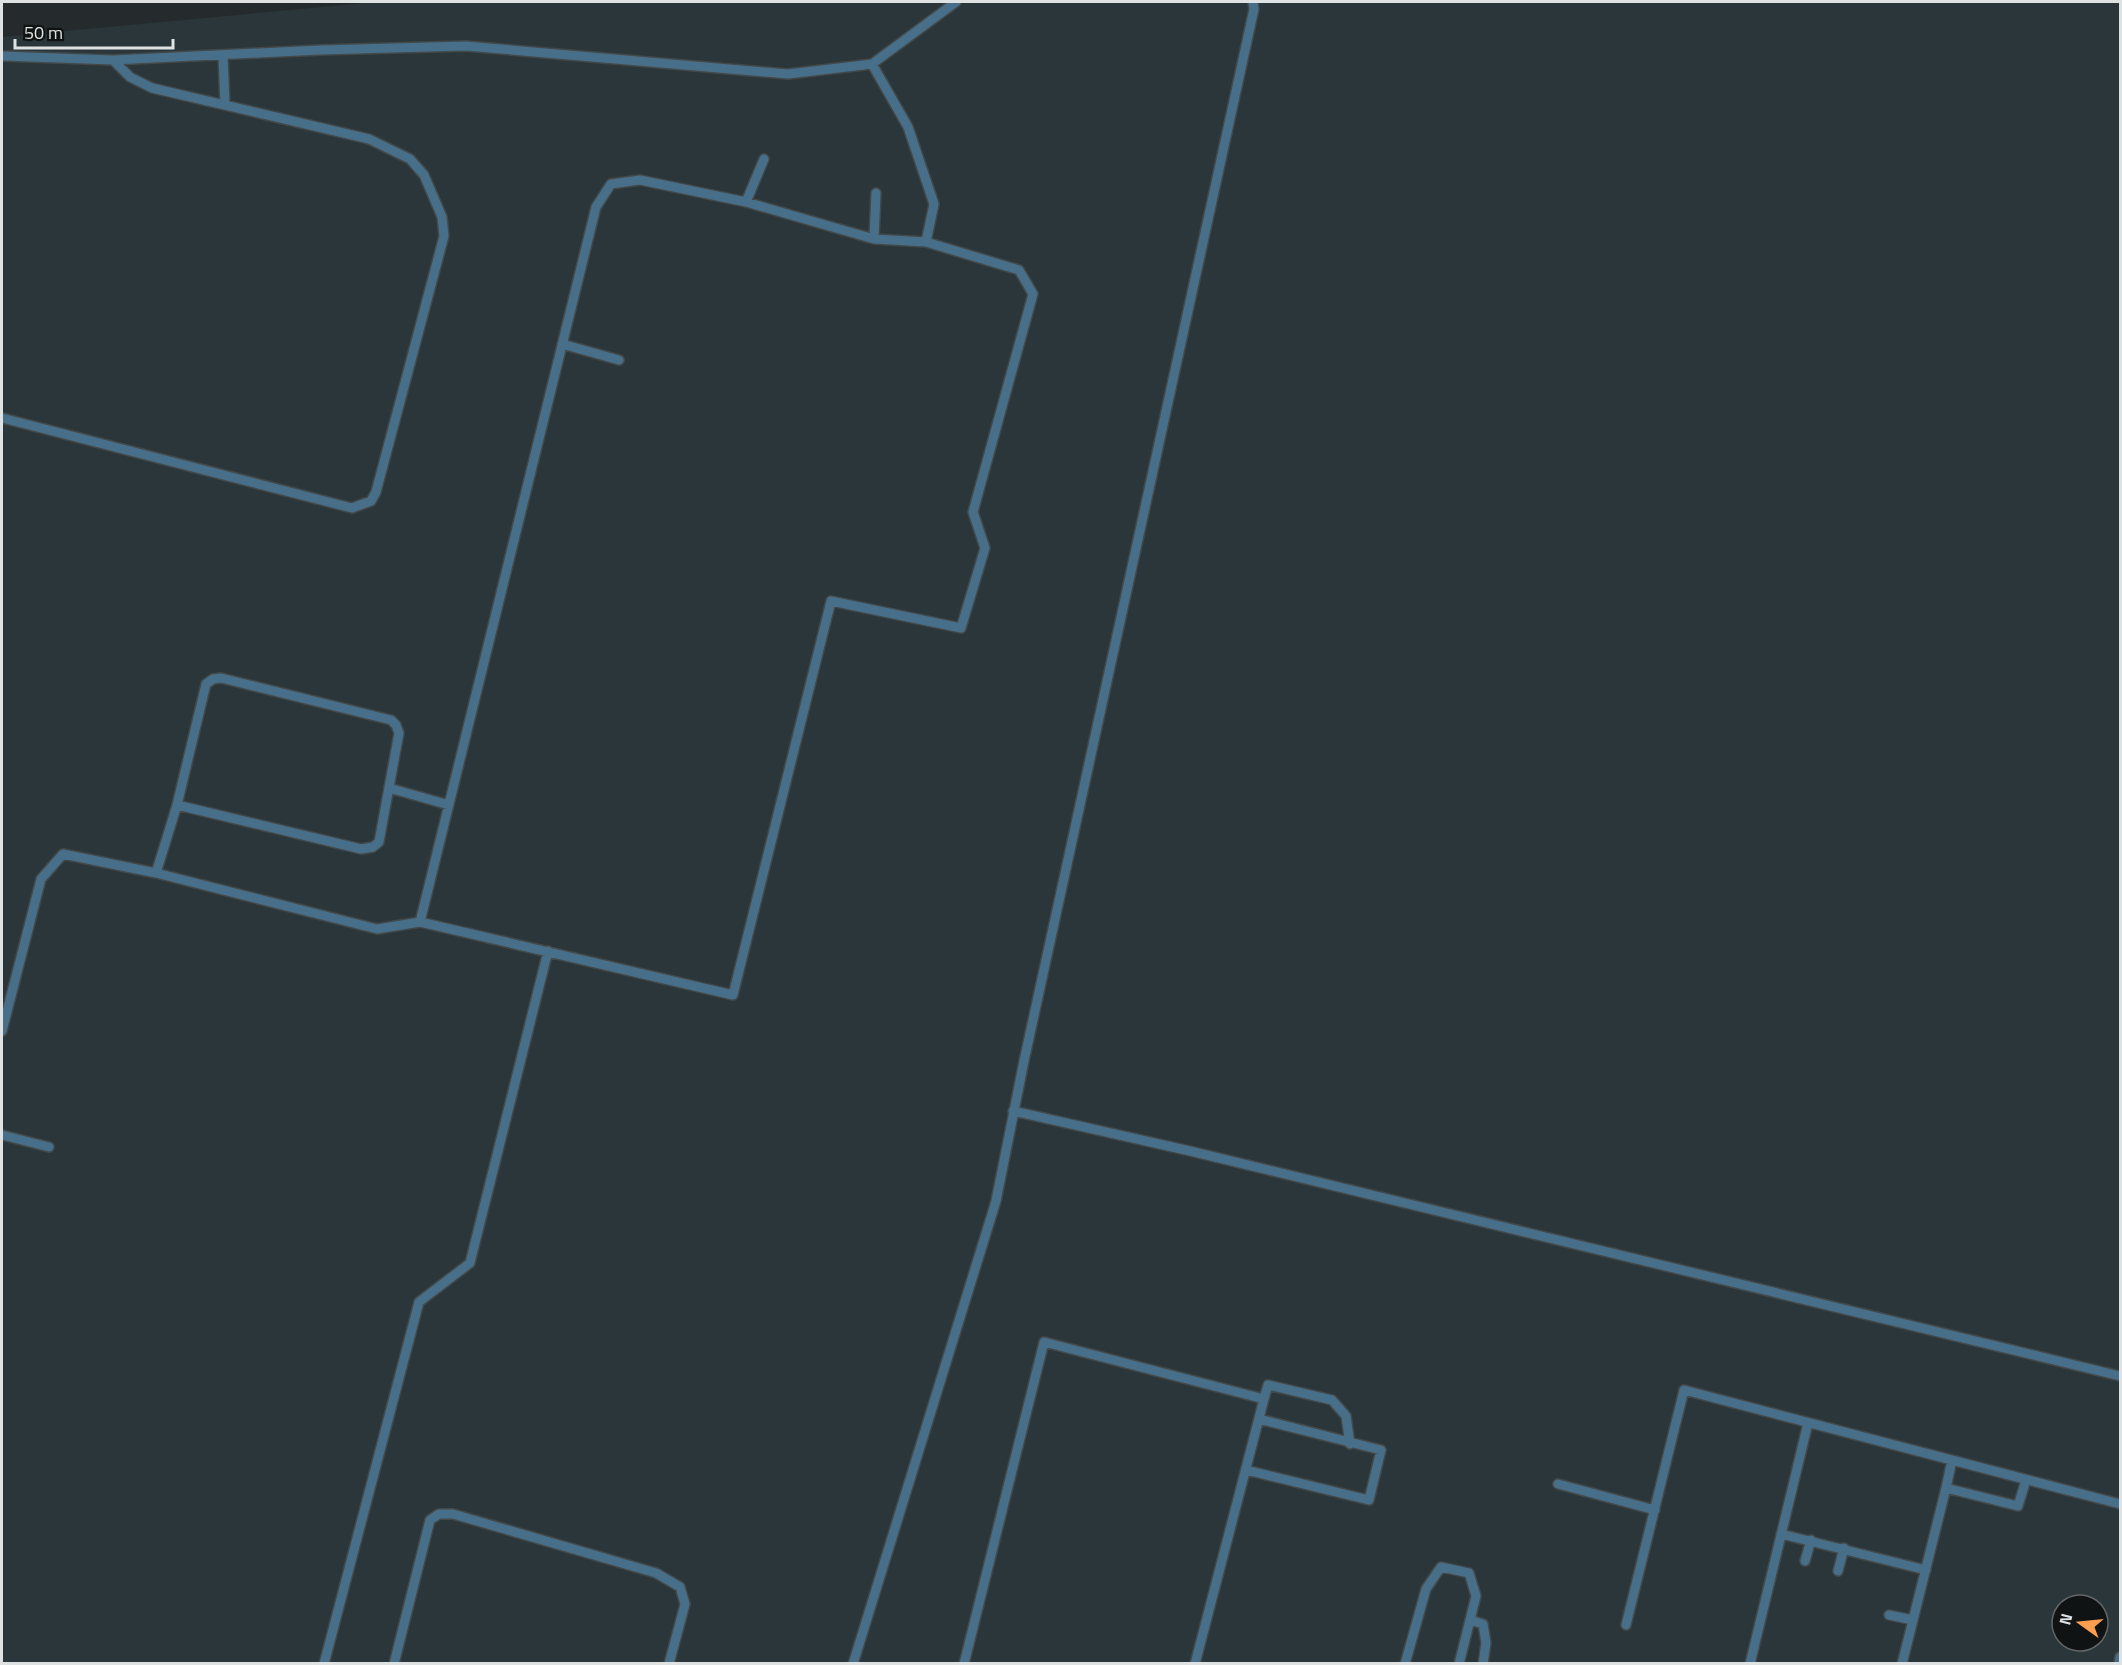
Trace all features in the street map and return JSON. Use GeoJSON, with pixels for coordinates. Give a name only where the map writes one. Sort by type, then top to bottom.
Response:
{"type":"FeatureCollection","features":[{"type":"Feature","properties":{"kind":"lane"},"geometry":{"type":"LineString","coordinates":[[2,56],[112,60],[466,46],[788,74],[872,64],[956,2]]}},
{"type":"Feature","properties":{"kind":"lane"},"geometry":{"type":"LineString","coordinates":[[853,1664],[996,1201],[1254,9],[1253,2]]}},
{"type":"Feature","properties":{"kind":"lane"},"geometry":{"type":"LineString","coordinates":[[223,55],[225,105]]}},
{"type":"Feature","properties":{"kind":"lane"},"geometry":{"type":"LineString","coordinates":[[2,418],[352,508],[371,501],[376,492],[444,236],[442,217],[424,175],[410,159],[369,139],[152,88],[130,77],[112,60]]}},
{"type":"Feature","properties":{"kind":"lane"},"geometry":{"type":"LineString","coordinates":[[872,64],[908,127],[934,204],[926,242]]}},
{"type":"Feature","properties":{"kind":"lane"},"geometry":{"type":"LineString","coordinates":[[746,202],[764,159]]}},
{"type":"Feature","properties":{"kind":"lane"},"geometry":{"type":"LineString","coordinates":[[2,1031],[41,879],[63,854],[156,873],[377,929],[420,922],[733,995],[831,601],[961,628],[985,548],[973,512],[1033,294],[1019,270],[926,242],[874,239],[746,202],[640,180],[612,184],[596,207],[420,922]]}},
{"type":"Feature","properties":{"kind":"lane"},"geometry":{"type":"LineString","coordinates":[[874,239],[876,193]]}},
{"type":"Feature","properties":{"kind":"lane"},"geometry":{"type":"LineString","coordinates":[[562,345],[619,360]]}},
{"type":"Feature","properties":{"kind":"lane"},"geometry":{"type":"LineString","coordinates":[[156,873],[177,805],[206,684],[213,679],[221,678],[391,720],[399,733],[379,842],[373,847],[361,849],[177,805]]}},
{"type":"Feature","properties":{"kind":"lane"},"geometry":{"type":"LineString","coordinates":[[389,788],[449,805]]}},
{"type":"Feature","properties":{"kind":"lane"},"geometry":{"type":"LineString","coordinates":[[324,1664],[419,1302],[470,1263],[548,951]]}},
{"type":"Feature","properties":{"kind":"lane"},"geometry":{"type":"LineString","coordinates":[[1014,1111],[1190,1150],[2121,1376]]}},
{"type":"Feature","properties":{"kind":"lane"},"geometry":{"type":"LineString","coordinates":[[2,1135],[49,1147]]}},
{"type":"Feature","properties":{"kind":"lane"},"geometry":{"type":"LineString","coordinates":[[964,1664],[1044,1342],[1264,1399]]}},
{"type":"Feature","properties":{"kind":"lane"},"geometry":{"type":"LineString","coordinates":[[1195,1664],[1268,1385],[1332,1401],[1346,1416],[1350,1444]]}},
{"type":"Feature","properties":{"kind":"lane"},"geometry":{"type":"LineString","coordinates":[[1626,1625],[1684,1390],[2121,1504]]}},
{"type":"Feature","properties":{"kind":"lane"},"geometry":{"type":"LineString","coordinates":[[1246,1470],[1367,1501],[1375,1476],[1381,1450],[1350,1444],[1259,1419]]}},
{"type":"Feature","properties":{"kind":"lane"},"geometry":{"type":"LineString","coordinates":[[1750,1664],[1808,1423]]}},
{"type":"Feature","properties":{"kind":"lane"},"geometry":{"type":"LineString","coordinates":[[1902,1664],[1952,1460]]}},
{"type":"Feature","properties":{"kind":"lane"},"geometry":{"type":"LineString","coordinates":[[1946,1488],[2018,1506],[2026,1480]]}},
{"type":"Feature","properties":{"kind":"lane"},"geometry":{"type":"LineString","coordinates":[[1558,1484],[1655,1510]]}},
{"type":"Feature","properties":{"kind":"lane"},"geometry":{"type":"LineString","coordinates":[[394,1664],[430,1520],[439,1515],[453,1514],[656,1573],[680,1587],[685,1604],[669,1664]]}},
{"type":"Feature","properties":{"kind":"lane"},"geometry":{"type":"LineString","coordinates":[[1781,1534],[1926,1570]]}},
{"type":"Feature","properties":{"kind":"lane"},"geometry":{"type":"LineString","coordinates":[[1805,1561],[1811,1540]]}},
{"type":"Feature","properties":{"kind":"lane"},"geometry":{"type":"LineString","coordinates":[[1838,1571],[1844,1548]]}},
{"type":"Feature","properties":{"kind":"lane"},"geometry":{"type":"LineString","coordinates":[[1405,1664],[1426,1589],[1441,1567],[1469,1574],[1476,1596],[1459,1664]]}},
{"type":"Feature","properties":{"kind":"lane"},"geometry":{"type":"LineString","coordinates":[[1889,1615],[1913,1620]]}},
{"type":"Feature","properties":{"kind":"lane"},"geometry":{"type":"LineString","coordinates":[[1470,1620],[1483,1624],[1486,1643],[1483,1664]]}},
{"type":"Feature","properties":{"kind":"lane"},"geometry":{"type":"LineString","coordinates":[[2119,1664],[2121,1657]]}},
{"type":"Feature","properties":{"kind":"shaded area"},"geometry":{"type":"Polygon","coordinates":[[[375,2],[2120,2],[2120,1663],[2,1664],[2,37],[375,2]]]}}]}
